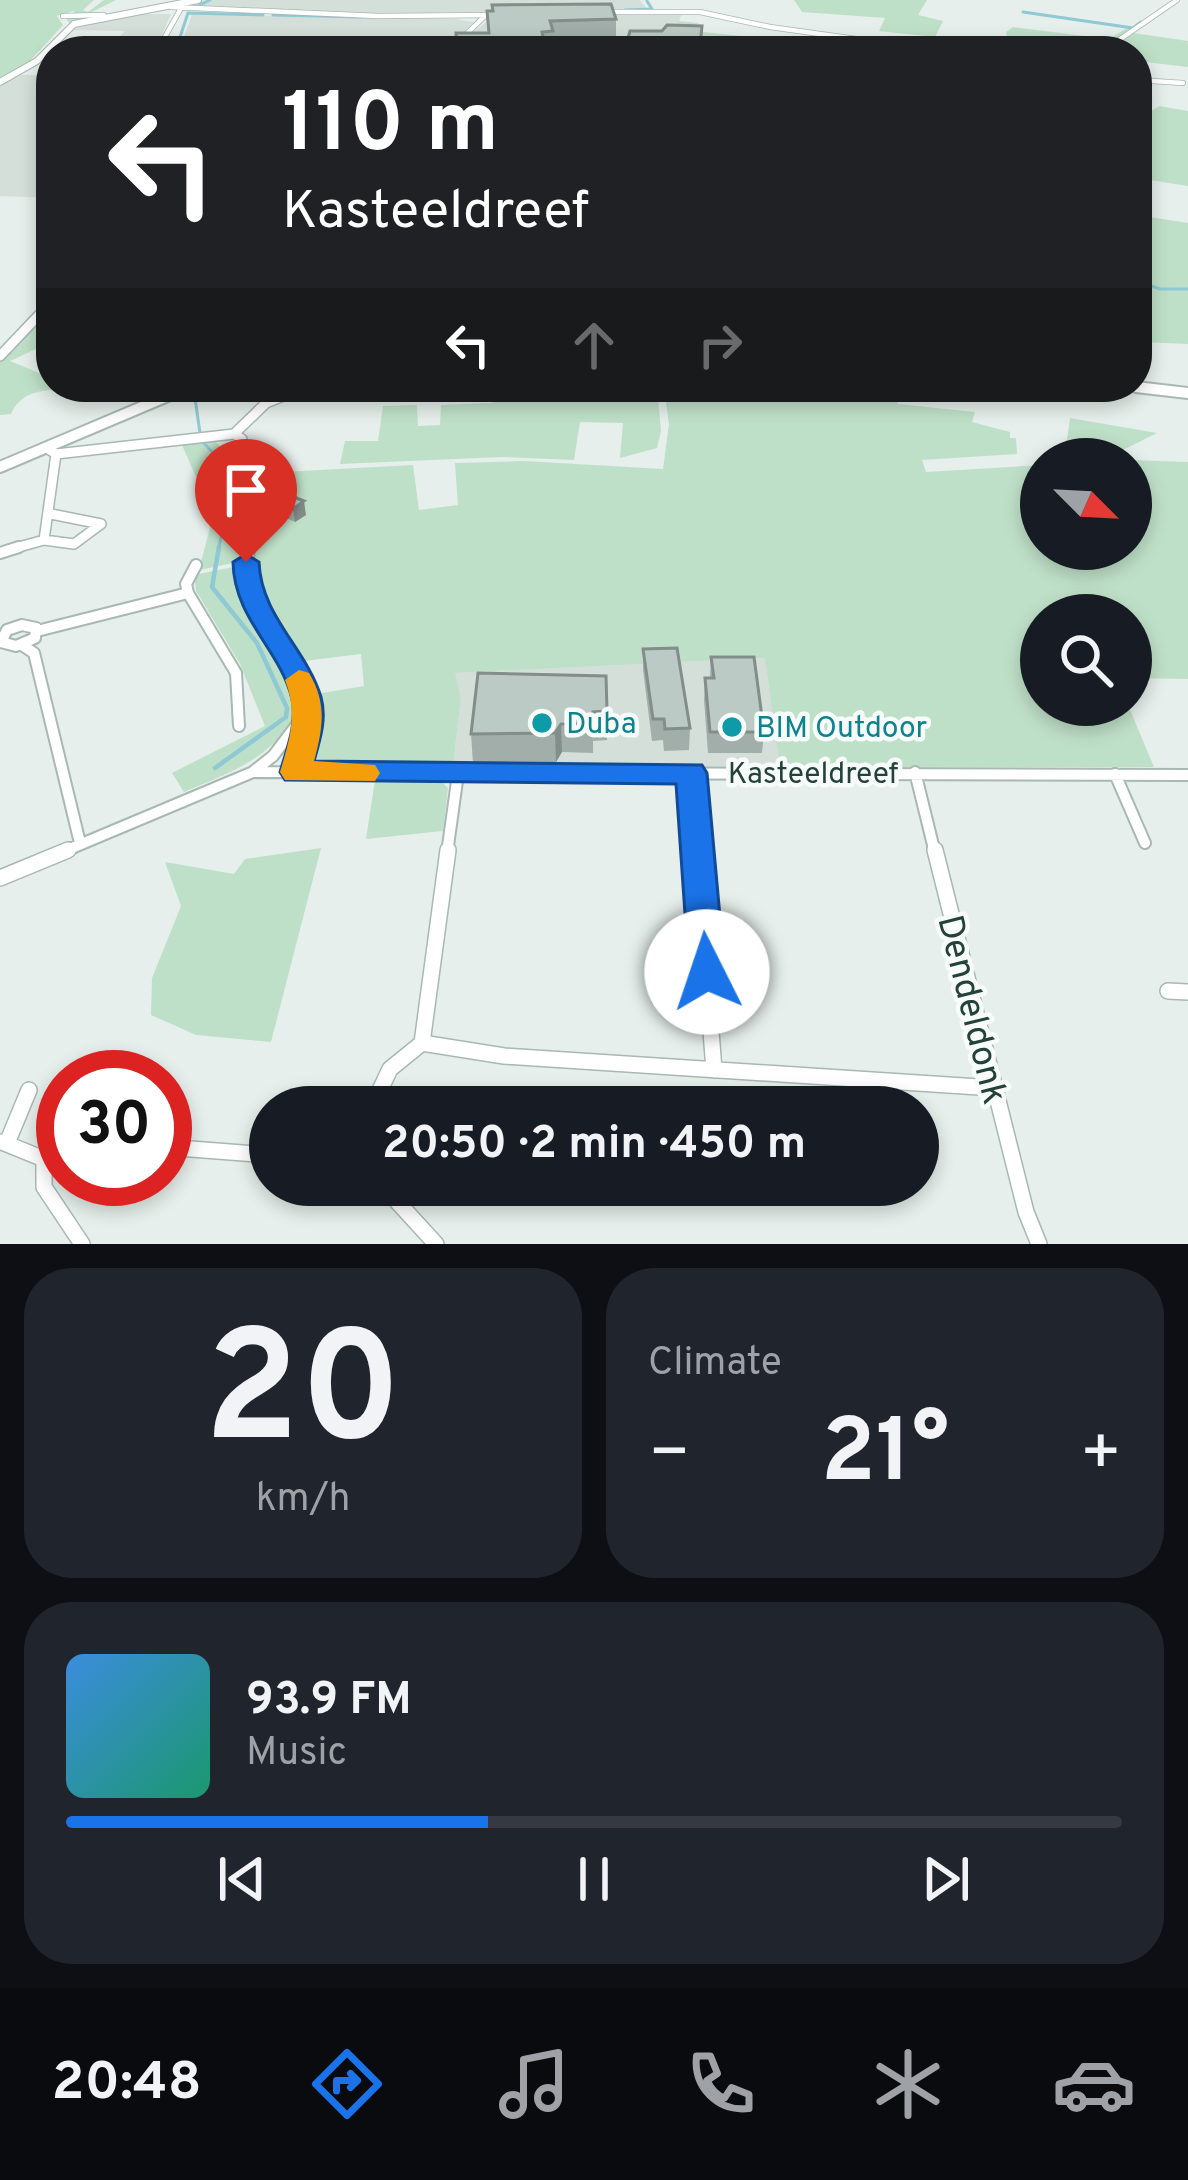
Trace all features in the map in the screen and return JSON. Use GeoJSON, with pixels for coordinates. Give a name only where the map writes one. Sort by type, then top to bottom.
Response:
{"type":"FeatureCollection","features":[{"type":"Feature","properties":{"kind":"street"},"geometry":{"type":"LineString","coordinates":[[163,36],[175,8],[198,0]]}},
{"type":"Feature","properties":{"kind":"street"},"geometry":{"type":"LineString","coordinates":[[603,0],[608,11]]}},
{"type":"Feature","properties":{"kind":"street"},"geometry":{"type":"LineString","coordinates":[[651,0],[661,11]]}},
{"type":"Feature","properties":{"kind":"street"},"geometry":{"type":"LineString","coordinates":[[1125,36],[1177,0]]}},
{"type":"Feature","properties":{"kind":"street"},"geometry":{"type":"LineString","coordinates":[[61,36],[70,26],[104,15],[175,8],[509,14]]}},
{"type":"Feature","properties":{"kind":"street"},"geometry":{"type":"LineString","coordinates":[[608,11],[624,8]]}},
{"type":"Feature","properties":{"kind":"street"},"geometry":{"type":"LineString","coordinates":[[585,11],[700,12],[813,36]]}},
{"type":"Feature","properties":{"kind":"street"},"geometry":{"type":"LineString","coordinates":[[465,36],[486,15]]}},
{"type":"Feature","properties":{"kind":"street"},"geometry":{"type":"LineString","coordinates":[[0,82],[36,63]]}},
{"type":"Feature","properties":{"kind":"street"},"geometry":{"type":"LineString","coordinates":[[1152,81],[1183,83]]}},
{"type":"Feature","properties":{"kind":"street"},"geometry":{"type":"LineString","coordinates":[[0,356],[36,318]]}},
{"type":"Feature","properties":{"kind":"street"},"geometry":{"type":"LineString","coordinates":[[1152,389],[1188,393]]}},
{"type":"Feature","properties":{"kind":"street"},"geometry":{"type":"LineString","coordinates":[[0,467],[52,451],[157,402]]}},
{"type":"Feature","properties":{"kind":"street"},"geometry":{"type":"LineString","coordinates":[[234,434],[268,402]]}},
{"type":"Feature","properties":{"kind":"street"},"geometry":{"type":"LineString","coordinates":[[52,451],[192,436],[234,434],[242,439],[243,464],[255,475],[246,584],[302,686],[308,710],[296,772]]}},
{"type":"Feature","properties":{"kind":"street"},"geometry":{"type":"LineString","coordinates":[[44,540],[51,514],[52,451]]}},
{"type":"Feature","properties":{"kind":"street"},"geometry":{"type":"LineString","coordinates":[[0,553],[44,540],[74,544],[101,524],[51,514]]}},
{"type":"Feature","properties":{"kind":"street"},"geometry":{"type":"LineString","coordinates":[[196,565],[186,584],[188,593],[236,673],[239,726]]}},
{"type":"Feature","properties":{"kind":"street"},"geometry":{"type":"LineString","coordinates":[[22,645],[37,631],[188,593]]}},
{"type":"Feature","properties":{"kind":"street"},"geometry":{"type":"LineString","coordinates":[[37,631],[33,626],[17,626],[1,639],[34,652],[80,843]]}},
{"type":"Feature","properties":{"kind":"street"},"geometry":{"type":"LineString","coordinates":[[0,878],[253,772],[273,756],[308,710]]}},
{"type":"Feature","properties":{"kind":"street","name":"Kasteeldreef"},"geometry":{"type":"LineString","coordinates":[[253,772],[1188,775]]}},
{"type":"Feature","properties":{"kind":"street","name":"Dendeldonk"},"geometry":{"type":"LineString","coordinates":[[915,772],[1026,1212],[1040,1244]]}},
{"type":"Feature","properties":{"kind":"street"},"geometry":{"type":"LineString","coordinates":[[691,773],[714,1070]]}},
{"type":"Feature","properties":{"kind":"street"},"geometry":{"type":"LineString","coordinates":[[422,1043],[458,774]]}},
{"type":"Feature","properties":{"kind":"street"},"geometry":{"type":"LineString","coordinates":[[1115,774],[1144,843]]}},
{"type":"Feature","properties":{"kind":"street"},"geometry":{"type":"LineString","coordinates":[[1168,991],[1188,992]]}},
{"type":"Feature","properties":{"kind":"street"},"geometry":{"type":"LineString","coordinates":[[378,1086],[382,1073],[399,1056],[422,1043],[504,1056],[994,1088]]}},
{"type":"Feature","properties":{"kind":"street"},"geometry":{"type":"LineString","coordinates":[[29,1090],[3,1142],[36,1156]]}},
{"type":"Feature","properties":{"kind":"street"},"geometry":{"type":"LineString","coordinates":[[192,1149],[249,1153]]}},
{"type":"Feature","properties":{"kind":"street"},"geometry":{"type":"LineString","coordinates":[[57,1206],[82,1244]]}},
{"type":"Feature","properties":{"kind":"street"},"geometry":{"type":"LineString","coordinates":[[401,1206],[436,1244]]}},
{"type":"Feature","properties":{"kind":"shaded area"},"geometry":{"type":"Polygon","coordinates":[[[204,0],[640,0],[647,9],[368,14],[186,6],[204,0]]]}},
{"type":"Feature","properties":{"kind":"shaded area"},"geometry":{"type":"Polygon","coordinates":[[[683,12],[672,36],[469,36],[493,16],[683,12]]]}},
{"type":"Feature","properties":{"kind":"shaded area"},"geometry":{"type":"Polygon","coordinates":[[[123,14],[171,14],[161,36],[71,30],[123,14]]]}},
{"type":"Feature","properties":{"kind":"shaded area"},"geometry":{"type":"Polygon","coordinates":[[[192,14],[474,22],[459,36],[184,36],[192,14]]]}},
{"type":"Feature","properties":{"kind":"shaded area"},"geometry":{"type":"Polygon","coordinates":[[[21,75],[36,75],[36,197],[0,196],[0,85],[21,75]]]}},
{"type":"Feature","properties":{"kind":"shaded area"},"geometry":{"type":"Polygon","coordinates":[[[766,658],[780,767],[453,766],[461,699],[453,673],[766,658]]]}},
{"type":"Feature","properties":{"kind":"green space"},"geometry":{"type":"Polygon","coordinates":[[[0,0],[94,0],[83,10],[88,12],[104,0],[116,0],[69,23],[67,19],[78,16],[73,11],[57,16],[63,25],[53,36],[36,36],[36,54],[30,61],[0,78],[0,0]]]}},
{"type":"Feature","properties":{"kind":"green space"},"geometry":{"type":"Polygon","coordinates":[[[794,0],[927,0],[918,15],[943,21],[936,36],[926,36],[879,31],[885,18],[802,12],[794,0]]]}},
{"type":"Feature","properties":{"kind":"green space"},"geometry":{"type":"Polygon","coordinates":[[[1020,11],[1134,27],[1114,36],[1127,28],[1020,11]]]}},
{"type":"Feature","properties":{"kind":"green space"},"geometry":{"type":"Polygon","coordinates":[[[678,21],[699,23],[684,30],[740,36],[671,36],[678,21]]]}},
{"type":"Feature","properties":{"kind":"green space"},"geometry":{"type":"Polygon","coordinates":[[[1013,27],[1085,36],[1007,36],[1013,27]]]}},
{"type":"Feature","properties":{"kind":"green space"},"geometry":{"type":"Polygon","coordinates":[[[1134,33],[1188,41],[1188,67],[1152,63],[1152,36],[1130,36],[1134,33]]]}},
{"type":"Feature","properties":{"kind":"green space"},"geometry":{"type":"Polygon","coordinates":[[[1159,106],[1188,111],[1188,186],[1152,180],[1152,111],[1159,106]]]}},
{"type":"Feature","properties":{"kind":"green space"},"geometry":{"type":"Polygon","coordinates":[[[1152,217],[1188,223],[1188,344],[1152,342],[1152,217]]]}},
{"type":"Feature","properties":{"kind":"green space"},"geometry":{"type":"Polygon","coordinates":[[[36,324],[36,349],[10,361],[36,372],[36,393],[19,402],[11,414],[0,415],[0,360],[36,324]]]}},
{"type":"Feature","properties":{"kind":"green space"},"geometry":{"type":"Polygon","coordinates":[[[658,402],[661,431],[657,448],[620,458],[623,423],[580,422],[574,460],[502,457],[340,464],[345,441],[378,441],[383,406],[417,405],[418,426],[440,425],[441,405],[658,402]]]}},
{"type":"Feature","properties":{"kind":"green space"},"geometry":{"type":"Polygon","coordinates":[[[666,402],[898,402],[975,412],[972,422],[1016,438],[1017,454],[922,460],[926,472],[1020,466],[1020,570],[1152,570],[1152,461],[1188,462],[1188,679],[1152,678],[1152,594],[1020,594],[1020,726],[1137,726],[1154,767],[780,767],[765,658],[455,673],[461,699],[453,766],[328,766],[307,755],[316,694],[364,686],[361,654],[296,662],[273,625],[254,564],[264,473],[413,465],[419,510],[458,505],[455,463],[524,461],[663,469],[669,424],[666,402]]]}},
{"type":"Feature","properties":{"kind":"green space"},"geometry":{"type":"Polygon","coordinates":[[[1070,418],[1157,433],[1147,438],[1067,438],[1070,418]]]}},
{"type":"Feature","properties":{"kind":"green space"},"geometry":{"type":"Polygon","coordinates":[[[215,441],[249,482],[238,562],[199,570],[213,516],[182,445],[215,441]]]}},
{"type":"Feature","properties":{"kind":"green space"},"geometry":{"type":"Polygon","coordinates":[[[238,566],[249,603],[288,669],[302,705],[266,750],[237,769],[184,792],[172,773],[265,726],[240,664],[196,591],[194,575],[238,566]]]}},
{"type":"Feature","properties":{"kind":"green space"},"geometry":{"type":"Polygon","coordinates":[[[375,780],[441,781],[448,788],[443,831],[366,839],[375,780]]]}},
{"type":"Feature","properties":{"kind":"green space"},"geometry":{"type":"Polygon","coordinates":[[[321,848],[271,1042],[196,1035],[151,1015],[152,978],[181,906],[165,862],[234,874],[245,859],[321,848]]]}},
{"type":"Feature","properties":{"kind":"building"},"geometry":{"type":"Polygon","coordinates":[[[611,4],[616,19],[550,21],[553,31],[542,32],[543,36],[456,36],[489,33],[487,11],[493,11],[492,5],[611,4]]]}},
{"type":"Feature","properties":{"kind":"building"},"geometry":{"type":"Polygon","coordinates":[[[667,25],[702,26],[701,36],[629,36],[630,31],[662,31],[667,25]]]}},
{"type":"Feature","properties":{"kind":"building"},"geometry":{"type":"Polygon","coordinates":[[[284,493],[304,501],[293,509],[273,500],[284,493]]]}},
{"type":"Feature","properties":{"kind":"building"},"geometry":{"type":"Polygon","coordinates":[[[677,648],[690,728],[665,729],[664,719],[653,719],[643,649],[677,648]]]}},
{"type":"Feature","properties":{"kind":"building","name":"BIM Outdoor"},"geometry":{"type":"Polygon","coordinates":[[[711,657],[754,657],[764,732],[710,732],[705,678],[714,678],[711,657]]]}},
{"type":"Feature","properties":{"kind":"building"},"geometry":{"type":"Polygon","coordinates":[[[478,673],[606,676],[607,711],[593,712],[593,724],[561,724],[555,733],[471,734],[478,673]]]}},
{"type":"Feature","properties":{"kind":"waterway"},"geometry":{"type":"LineString","coordinates":[[194,8],[210,0]]}},
{"type":"Feature","properties":{"kind":"waterway"},"geometry":{"type":"LineString","coordinates":[[625,10],[652,9],[647,1]]}},
{"type":"Feature","properties":{"kind":"waterway"},"geometry":{"type":"LineString","coordinates":[[1023,12],[1133,28],[1141,22]]}},
{"type":"Feature","properties":{"kind":"waterway"},"geometry":{"type":"LineString","coordinates":[[180,36],[188,13],[263,15]]}},
{"type":"Feature","properties":{"kind":"waterway"},"geometry":{"type":"LineString","coordinates":[[273,15],[361,17]]}},
{"type":"Feature","properties":{"kind":"waterway"},"geometry":{"type":"LineString","coordinates":[[1152,286],[1188,289]]}},
{"type":"Feature","properties":{"kind":"waterway"},"geometry":{"type":"LineString","coordinates":[[196,402],[201,440],[236,478],[218,550]]}},
{"type":"Feature","properties":{"kind":"waterway"},"geometry":{"type":"LineString","coordinates":[[215,768],[286,717],[287,708],[257,643],[212,587],[219,547]]}},
{"type":"Feature","properties":{"kind":"slow traffic"},"geometry":{"type":"LineString","coordinates":[[299,680],[306,696],[308,726],[296,772],[364,773]]}},
{"type":"Feature","properties":{"kind":"place","name":"Duba"},"geometry":{"type":"Point","coordinates":[542,723]}},
{"type":"Feature","properties":{"kind":"place","name":"BIM Outdoor"},"geometry":{"type":"Point","coordinates":[732,727]}},
{"type":"Feature","properties":{"kind":"route"},"geometry":{"type":"LineString","coordinates":[[246,562],[246,584],[256,608],[306,696],[308,726],[296,772],[691,773],[707,972]]}}]}
